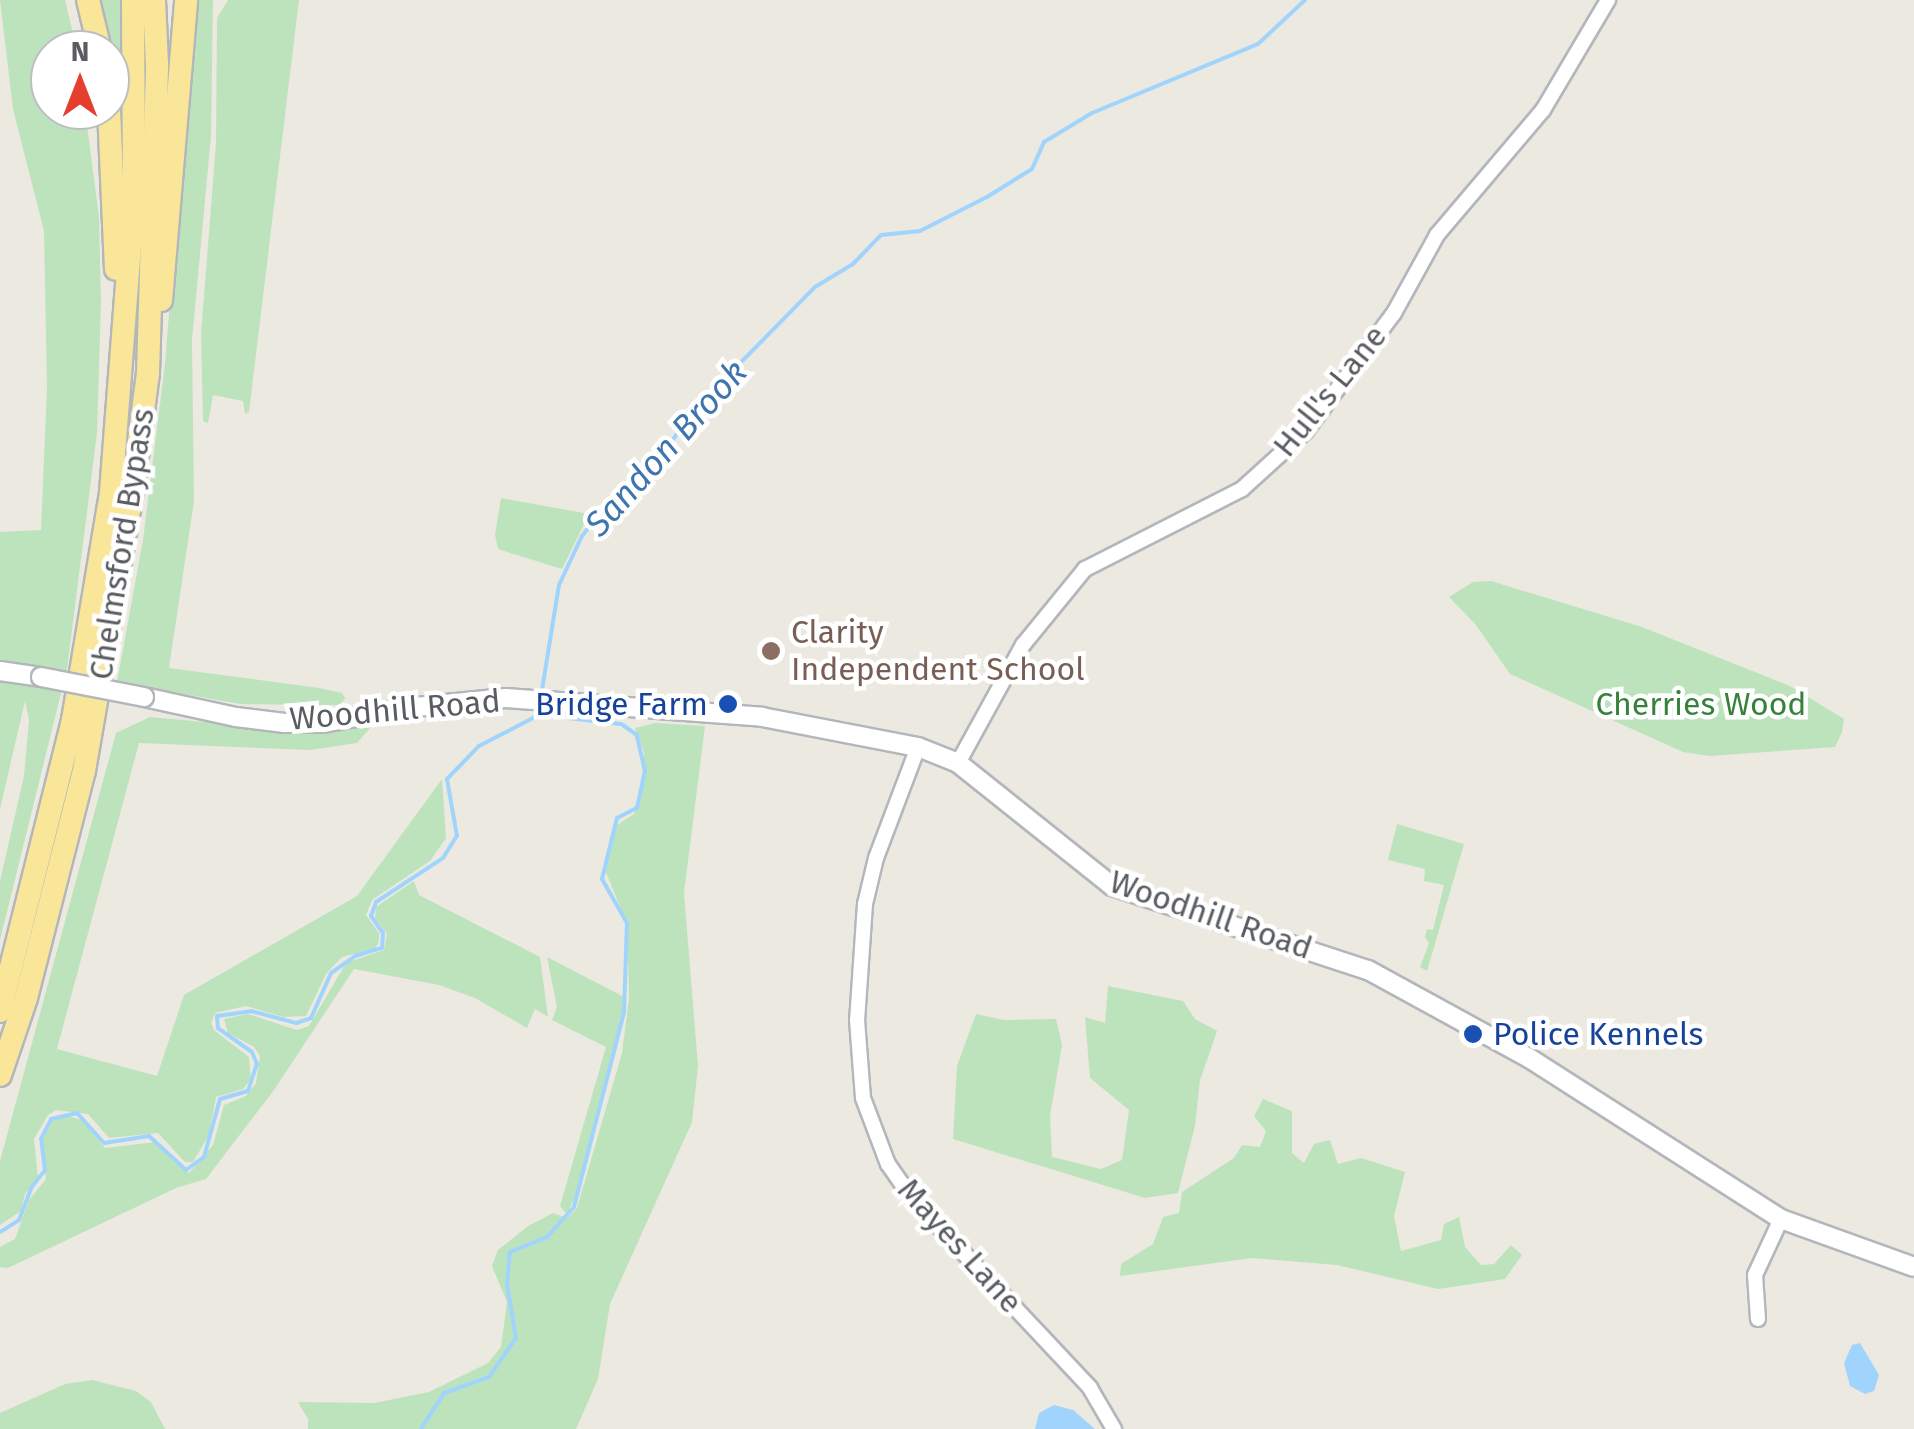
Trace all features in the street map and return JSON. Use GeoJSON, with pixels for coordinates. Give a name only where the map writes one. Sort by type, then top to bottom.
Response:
{"type":"FeatureCollection","features":[{"type":"Feature","properties":{"kind":"highway"},"geometry":{"type":"LineString","coordinates":[[88,0],[95,30]]}},
{"type":"Feature","properties":{"kind":"highway","name":"Chelmsford Bypass"},"geometry":{"type":"LineString","coordinates":[[0,1010],[73,720],[96,604],[120,392],[134,194],[133,0]]}},
{"type":"Feature","properties":{"kind":"highway","name":"Chelmsford Bypass"},"geometry":{"type":"LineString","coordinates":[[0,1075],[26,998],[84,771],[118,585],[148,373],[156,64],[154,0]]}},
{"type":"Feature","properties":{"kind":"highway"},"geometry":{"type":"LineString","coordinates":[[148,373],[166,276],[186,0]]}},
{"type":"Feature","properties":{"kind":"highway"},"geometry":{"type":"LineString","coordinates":[[110,130],[120,392]]}},
{"type":"Feature","properties":{"kind":"street","name":"Hull's Lane"},"geometry":{"type":"LineString","coordinates":[[958,763],[1023,645],[1066,587],[1098,559],[1242,489],[1306,431],[1394,312],[1437,235],[1543,110],[1608,0]]}},
{"type":"Feature","properties":{"kind":"street","name":"Woodhill Road"},"geometry":{"type":"LineString","coordinates":[[0,671],[236,718],[285,723],[323,723],[406,708],[541,701],[762,717],[918,747],[958,763],[1112,886],[1368,970],[1528,1058],[1781,1219],[1914,1267]]}},
{"type":"Feature","properties":{"kind":"street","name":"Mayes Lane"},"geometry":{"type":"LineString","coordinates":[[918,747],[876,858],[864,904],[858,1020],[864,1098],[888,1164],[910,1196],[1090,1388],[1114,1429]]}},
{"type":"Feature","properties":{"kind":"street"},"geometry":{"type":"LineString","coordinates":[[1758,1318],[1755,1275],[1781,1219]]}},
{"type":"Feature","properties":{"kind":"green space"},"geometry":{"type":"Polygon","coordinates":[[[0,0],[65,0],[72,30],[30,30],[30,130],[88,130],[99,217],[97,433],[67,669],[0,940],[0,881],[24,776],[29,720],[25,701],[0,809],[0,532],[41,530],[47,388],[44,231],[13,109],[0,0]]]}},
{"type":"Feature","properties":{"kind":"green space"},"geometry":{"type":"Polygon","coordinates":[[[96,0],[125,0],[125,30],[104,30],[96,0]]]}},
{"type":"Feature","properties":{"kind":"green space"},"geometry":{"type":"Polygon","coordinates":[[[194,0],[213,0],[211,136],[192,340],[194,501],[169,668],[319,688],[342,693],[345,698],[340,705],[240,704],[117,682],[143,540],[165,364],[194,0]]]}},
{"type":"Feature","properties":{"kind":"green space"},"geometry":{"type":"Polygon","coordinates":[[[228,0],[299,0],[249,412],[245,414],[243,401],[213,395],[208,423],[203,421],[201,334],[216,143],[217,18],[228,0]]]}},
{"type":"Feature","properties":{"kind":"green space"},"geometry":{"type":"Polygon","coordinates":[[[117,130],[125,130],[125,141],[118,141],[117,130]]]}},
{"type":"Feature","properties":{"kind":"green space"},"geometry":{"type":"Polygon","coordinates":[[[501,498],[589,514],[562,569],[498,549],[495,535],[501,498]]]}},
{"type":"Feature","properties":{"kind":"green space","name":"Cherries Wood"},"geometry":{"type":"Polygon","coordinates":[[[1491,581],[1642,627],[1790,686],[1844,719],[1842,732],[1835,747],[1710,756],[1683,752],[1510,674],[1476,625],[1449,597],[1473,582],[1491,581]]]}},
{"type":"Feature","properties":{"kind":"green space"},"geometry":{"type":"Polygon","coordinates":[[[150,717],[258,727],[377,720],[357,743],[310,750],[139,743],[57,1049],[157,1076],[184,995],[357,896],[442,779],[446,838],[430,861],[372,900],[366,915],[379,933],[379,942],[375,949],[342,957],[326,974],[306,1016],[283,1017],[246,1006],[215,1013],[211,1023],[214,1030],[249,1057],[251,1079],[243,1089],[216,1097],[209,1135],[193,1162],[185,1162],[158,1133],[109,1138],[88,1114],[56,1110],[48,1115],[34,1139],[38,1178],[25,1194],[21,1211],[0,1225],[0,1161],[116,733],[150,717]]]}},
{"type":"Feature","properties":{"kind":"green space"},"geometry":{"type":"Polygon","coordinates":[[[655,723],[705,726],[684,893],[698,1066],[692,1122],[610,1304],[598,1379],[576,1429],[308,1429],[308,1419],[298,1402],[374,1403],[429,1392],[488,1363],[501,1347],[507,1302],[492,1266],[498,1250],[528,1226],[553,1213],[567,1218],[577,1208],[622,1053],[629,998],[627,923],[604,868],[617,825],[634,814],[644,783],[644,752],[635,728],[655,723]]]}},
{"type":"Feature","properties":{"kind":"green space"},"geometry":{"type":"Polygon","coordinates":[[[1397,824],[1464,844],[1427,971],[1420,967],[1429,943],[1425,937],[1427,929],[1433,930],[1444,885],[1424,881],[1425,869],[1388,860],[1397,824]]]}},
{"type":"Feature","properties":{"kind":"green space"},"geometry":{"type":"Polygon","coordinates":[[[414,881],[419,895],[540,957],[548,1017],[535,1009],[527,1028],[475,998],[439,985],[354,969],[274,1090],[206,1179],[176,1188],[8,1268],[0,1267],[0,1247],[15,1239],[29,1200],[46,1179],[41,1142],[53,1120],[63,1115],[82,1120],[105,1148],[156,1142],[189,1173],[213,1145],[224,1105],[246,1096],[256,1083],[260,1056],[254,1047],[228,1033],[224,1019],[248,1014],[297,1030],[309,1026],[346,963],[384,950],[387,934],[375,918],[376,907],[414,881]]]}},
{"type":"Feature","properties":{"kind":"green space"},"geometry":{"type":"Polygon","coordinates":[[[547,957],[626,998],[616,1052],[580,1185],[567,1215],[560,1206],[606,1047],[552,1020],[557,1007],[547,957]]]}},
{"type":"Feature","properties":{"kind":"green space"},"geometry":{"type":"Polygon","coordinates":[[[1108,986],[1183,1001],[1195,1019],[1217,1031],[1200,1080],[1195,1126],[1178,1193],[1145,1198],[953,1139],[957,1066],[976,1014],[1004,1020],[1056,1019],[1062,1045],[1050,1116],[1052,1157],[1101,1169],[1122,1160],[1129,1110],[1090,1078],[1085,1017],[1105,1023],[1108,986]]]}},
{"type":"Feature","properties":{"kind":"green space"},"geometry":{"type":"Polygon","coordinates":[[[1263,1099],[1292,1111],[1292,1153],[1304,1163],[1314,1144],[1330,1140],[1338,1164],[1361,1158],[1405,1172],[1394,1216],[1401,1251],[1441,1240],[1444,1224],[1459,1217],[1465,1247],[1481,1265],[1494,1264],[1511,1245],[1522,1255],[1505,1279],[1438,1289],[1337,1265],[1252,1258],[1120,1276],[1121,1264],[1153,1244],[1163,1217],[1179,1213],[1182,1192],[1234,1158],[1242,1145],[1260,1147],[1266,1131],[1254,1116],[1263,1099]]]}},
{"type":"Feature","properties":{"kind":"green space"},"geometry":{"type":"Polygon","coordinates":[[[92,1380],[136,1391],[151,1402],[165,1429],[0,1429],[0,1413],[65,1384],[92,1380]]]}},
{"type":"Feature","properties":{"kind":"water"},"geometry":{"type":"Polygon","coordinates":[[[1860,1343],[1879,1375],[1874,1391],[1865,1394],[1850,1386],[1844,1363],[1852,1345],[1860,1343]]]}},
{"type":"Feature","properties":{"kind":"water"},"geometry":{"type":"Polygon","coordinates":[[[1054,1405],[1073,1410],[1095,1429],[1035,1429],[1039,1413],[1054,1405]]]}},
{"type":"Feature","properties":{"kind":"waterway","name":"Sandon Brook"},"geometry":{"type":"LineString","coordinates":[[541,696],[559,585],[582,536],[609,501],[661,456],[695,409],[815,287],[853,264],[881,235],[920,231],[1032,169],[1044,142],[1092,113],[1258,44],[1305,0]]}},
{"type":"Feature","properties":{"kind":"waterway","name":"Sandon Brook"},"geometry":{"type":"LineString","coordinates":[[0,1232],[19,1220],[31,1188],[45,1170],[41,1139],[51,1119],[77,1113],[104,1143],[149,1136],[186,1170],[204,1157],[220,1099],[248,1091],[257,1064],[252,1052],[218,1028],[217,1016],[251,1011],[296,1023],[311,1018],[331,973],[355,956],[382,948],[383,933],[371,916],[376,902],[443,858],[457,836],[447,779],[479,746],[535,717],[541,705]]}},
{"type":"Feature","properties":{"kind":"waterway"},"geometry":{"type":"LineString","coordinates":[[421,1429],[444,1393],[489,1377],[516,1338],[507,1284],[510,1252],[547,1237],[574,1207],[624,1012],[627,923],[602,879],[617,818],[637,808],[645,771],[637,735],[621,724],[550,716],[540,711]]}},
{"type":"Feature","properties":{"kind":"place","name":"Clarity Independent School"},"geometry":{"type":"Point","coordinates":[771,651]}},
{"type":"Feature","properties":{"kind":"place","name":"Bridge Farm"},"geometry":{"type":"Point","coordinates":[728,704]}},
{"type":"Feature","properties":{"kind":"place","name":"Police Kennels"},"geometry":{"type":"Point","coordinates":[1473,1034]}}]}
